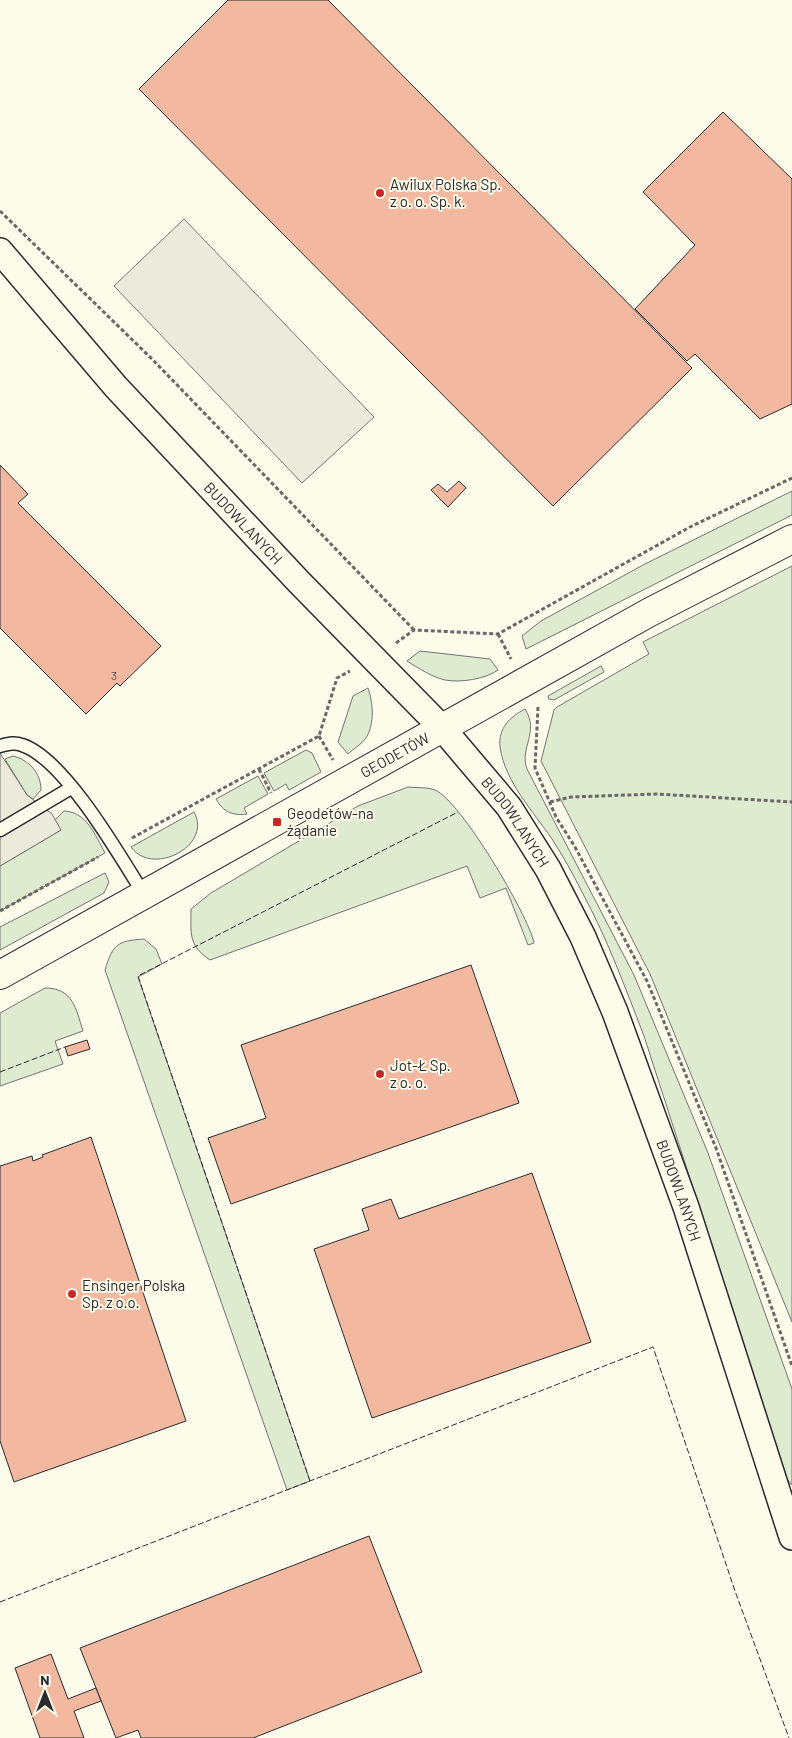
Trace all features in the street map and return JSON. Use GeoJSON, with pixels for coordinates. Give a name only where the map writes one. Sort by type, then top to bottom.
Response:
{"type":"FeatureCollection","features":[{"type":"Feature","properties":{"kind":"street","name":"BUDOWLANYCH"},"geometry":{"type":"LineString","coordinates":[[0,251],[116,387],[299,582],[443,729],[508,807],[548,869],[586,945],[615,1012],[686,1207],[792,1536]]}},
{"type":"Feature","properties":{"kind":"street","name":"GEODETÓW"},"geometry":{"type":"LineString","coordinates":[[0,975],[145,896],[650,612],[792,539]]}},
{"type":"Feature","properties":{"kind":"lane"},"geometry":{"type":"LineString","coordinates":[[0,746],[10,743],[30,748],[40,755],[72,788],[96,818],[145,896]]}},
{"type":"Feature","properties":{"kind":"lane"},"geometry":{"type":"LineString","coordinates":[[0,830],[72,788]]}},
{"type":"Feature","properties":{"kind":"path"},"geometry":{"type":"LineString","coordinates":[[0,211],[152,359],[414,630]]}},
{"type":"Feature","properties":{"kind":"path"},"geometry":{"type":"LineString","coordinates":[[498,634],[514,664]]}},
{"type":"Feature","properties":{"kind":"path"},"geometry":{"type":"LineString","coordinates":[[538,707],[535,768],[550,802],[647,981],[716,1148],[792,1366]]}},
{"type":"Feature","properties":{"kind":"path"},"geometry":{"type":"LineString","coordinates":[[320,736],[335,764]]}},
{"type":"Feature","properties":{"kind":"path"},"geometry":{"type":"LineString","coordinates":[[259,769],[271,793]]}},
{"type":"Feature","properties":{"kind":"path"},"geometry":{"type":"LineString","coordinates":[[550,802],[570,797],[657,794],[792,802]]}},
{"type":"Feature","properties":{"kind":"green space"},"geometry":{"type":"Polygon","coordinates":[[[792,491],[792,515],[526,649],[522,636],[541,621],[645,564],[792,491]]]}},
{"type":"Feature","properties":{"kind":"green space"},"geometry":{"type":"Polygon","coordinates":[[[792,566],[792,1322],[650,974],[541,761],[554,710],[557,707],[649,654],[643,642],[792,566]]]}},
{"type":"Feature","properties":{"kind":"green space"},"geometry":{"type":"Polygon","coordinates":[[[420,651],[490,659],[498,670],[473,680],[440,679],[407,661],[420,651]]]}},
{"type":"Feature","properties":{"kind":"green space"},"geometry":{"type":"Polygon","coordinates":[[[601,666],[604,672],[554,700],[549,699],[548,696],[601,666]]]}},
{"type":"Feature","properties":{"kind":"green space"},"geometry":{"type":"Polygon","coordinates":[[[368,688],[372,706],[371,726],[366,738],[348,754],[338,742],[353,696],[368,688]]]}},
{"type":"Feature","properties":{"kind":"green space"},"geometry":{"type":"Polygon","coordinates":[[[525,709],[531,725],[525,754],[527,769],[634,975],[708,1153],[792,1389],[792,1485],[787,1479],[644,1036],[623,981],[600,927],[571,872],[552,839],[514,784],[503,760],[500,740],[503,729],[514,716],[525,709]]]}},
{"type":"Feature","properties":{"kind":"green space"},"geometry":{"type":"Polygon","coordinates":[[[306,750],[312,753],[321,772],[289,790],[286,784],[274,791],[264,773],[306,750]]]}},
{"type":"Feature","properties":{"kind":"green space"},"geometry":{"type":"Polygon","coordinates":[[[13,756],[29,764],[39,778],[41,790],[33,799],[27,795],[5,759],[13,756]]]}},
{"type":"Feature","properties":{"kind":"green space"},"geometry":{"type":"Polygon","coordinates":[[[258,776],[268,794],[244,808],[247,814],[229,812],[216,799],[258,776]]]}},
{"type":"Feature","properties":{"kind":"green space"},"geometry":{"type":"Polygon","coordinates":[[[408,787],[435,790],[446,798],[460,814],[507,885],[520,909],[534,943],[528,945],[506,888],[480,898],[467,866],[210,960],[194,944],[191,932],[191,909],[211,893],[358,806],[408,787]]]}},
{"type":"Feature","properties":{"kind":"green space"},"geometry":{"type":"Polygon","coordinates":[[[64,811],[79,815],[84,820],[94,832],[105,853],[0,911],[0,866],[61,830],[55,820],[64,811]]]}},
{"type":"Feature","properties":{"kind":"green space"},"geometry":{"type":"Polygon","coordinates":[[[194,812],[198,824],[195,836],[188,846],[178,854],[152,859],[141,856],[131,847],[194,812]]]}},
{"type":"Feature","properties":{"kind":"green space"},"geometry":{"type":"Polygon","coordinates":[[[105,873],[109,882],[104,893],[0,950],[0,927],[105,873]]]}},
{"type":"Feature","properties":{"kind":"green space"},"geometry":{"type":"Polygon","coordinates":[[[144,939],[156,949],[162,964],[138,977],[310,1481],[287,1490],[105,970],[111,954],[117,946],[128,941],[144,939]]]}},
{"type":"Feature","properties":{"kind":"green space"},"geometry":{"type":"Polygon","coordinates":[[[45,988],[62,992],[72,1001],[83,1031],[55,1041],[63,1064],[0,1086],[0,1013],[45,988]]]}},
{"type":"Feature","properties":{"kind":"shaded area"},"geometry":{"type":"Polygon","coordinates":[[[184,219],[374,417],[302,483],[114,286],[184,219]]]}},
{"type":"Feature","properties":{"kind":"shaded area"},"geometry":{"type":"Polygon","coordinates":[[[0,753],[27,795],[52,814],[61,830],[0,866],[0,753]]]}},
{"type":"Feature","properties":{"kind":"building","name":"Awilux Polska Sp. z o. o. Sp. k."},"geometry":{"type":"Polygon","coordinates":[[[228,0],[328,0],[692,368],[553,506],[139,89],[228,0]]]}},
{"type":"Feature","properties":{"kind":"building"},"geometry":{"type":"Polygon","coordinates":[[[723,112],[792,179],[792,404],[760,419],[695,354],[687,361],[635,309],[695,245],[643,192],[723,112]]]}},
{"type":"Feature","properties":{"kind":"building"},"geometry":{"type":"Polygon","coordinates":[[[0,465],[28,494],[18,503],[161,646],[120,686],[117,683],[86,714],[0,628],[0,465]]]}},
{"type":"Feature","properties":{"kind":"building"},"geometry":{"type":"Polygon","coordinates":[[[459,481],[466,488],[448,507],[431,490],[438,484],[447,492],[459,481]]]}},
{"type":"Feature","properties":{"kind":"building","name":"Jot-Ł Sp. z o. o."},"geometry":{"type":"Polygon","coordinates":[[[471,965],[519,1103],[231,1204],[208,1138],[266,1118],[241,1045],[471,965]]]}},
{"type":"Feature","properties":{"kind":"building"},"geometry":{"type":"Polygon","coordinates":[[[87,1040],[90,1049],[68,1056],[65,1047],[87,1040]]]}},
{"type":"Feature","properties":{"kind":"building","name":"Ensinger Polska Sp. z o.o."},"geometry":{"type":"Polygon","coordinates":[[[91,1137],[186,1421],[14,1482],[0,1441],[0,1166],[32,1156],[33,1161],[43,1157],[42,1155],[91,1137]]]}},
{"type":"Feature","properties":{"kind":"building"},"geometry":{"type":"Polygon","coordinates":[[[532,1173],[591,1342],[372,1418],[314,1249],[369,1230],[362,1209],[391,1199],[399,1219],[532,1173]]]}},
{"type":"Feature","properties":{"kind":"building"},"geometry":{"type":"Polygon","coordinates":[[[369,1536],[422,1672],[253,1738],[141,1738],[138,1730],[116,1738],[80,1648],[369,1536]]]}},
{"type":"Feature","properties":{"kind":"building"},"geometry":{"type":"Polygon","coordinates":[[[51,1654],[68,1699],[96,1688],[101,1701],[74,1711],[84,1738],[40,1738],[15,1668],[51,1654]]]}},
{"type":"Feature","properties":{"kind":"fence"},"geometry":{"type":"LineString","coordinates":[[310,1481],[138,976],[458,812]]}},
{"type":"Feature","properties":{"kind":"fence"},"geometry":{"type":"LineString","coordinates":[[0,1072],[65,1047]]}},
{"type":"Feature","properties":{"kind":"fence"},"geometry":{"type":"LineString","coordinates":[[0,1602],[653,1347],[735,1591],[789,1738]]}},
{"type":"Feature","properties":{"kind":"place","name":"Awilux Polska Sp. z o. o. Sp. k."},"geometry":{"type":"Point","coordinates":[380,193]}},
{"type":"Feature","properties":{"kind":"place","name":"Geodetów-na żądanie"},"geometry":{"type":"Point","coordinates":[277,822]}},
{"type":"Feature","properties":{"kind":"place","name":"Jot-Ł Sp. z o. o."},"geometry":{"type":"Point","coordinates":[380,1074]}},
{"type":"Feature","properties":{"kind":"place","name":"Ensinger Polska Sp. z o.o."},"geometry":{"type":"Point","coordinates":[72,1294]}}]}
